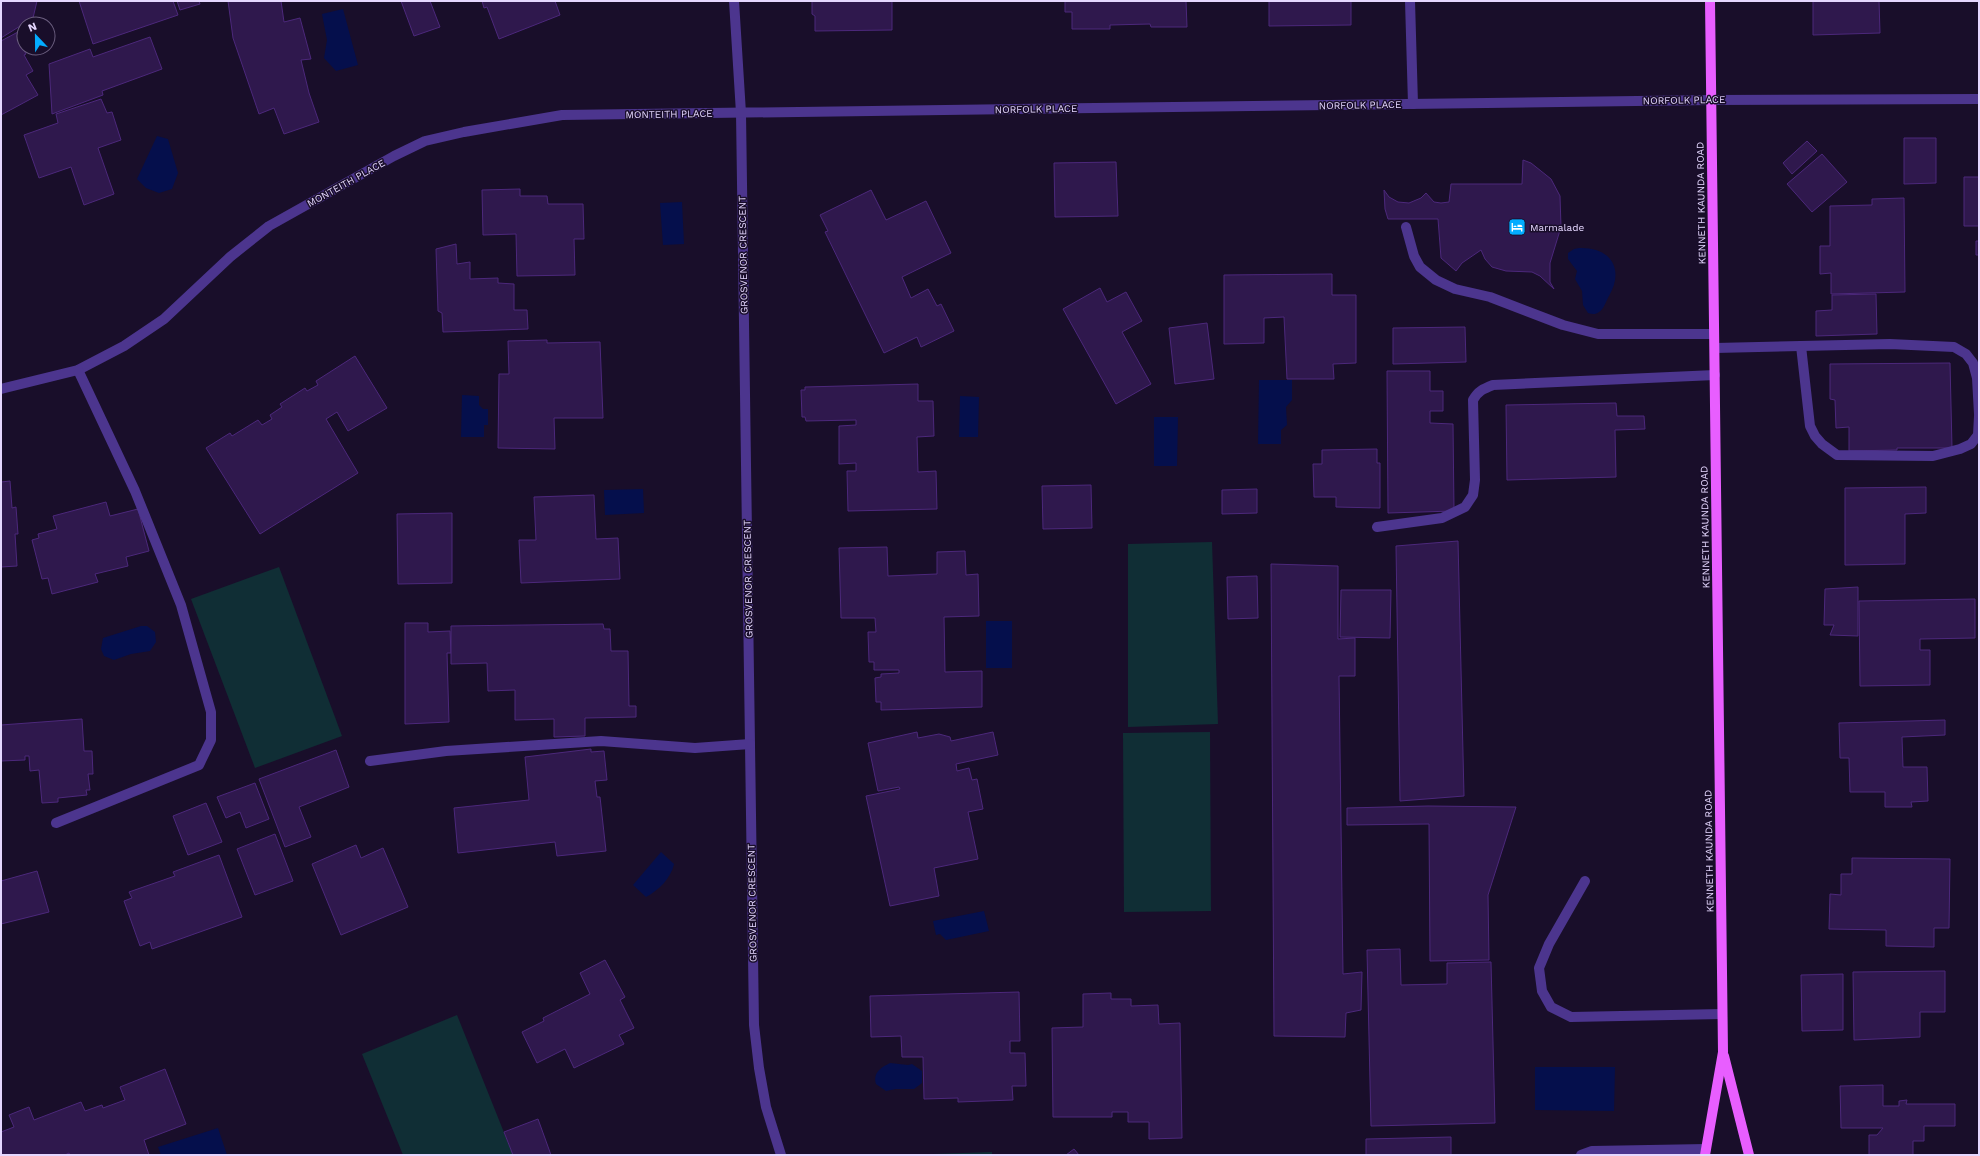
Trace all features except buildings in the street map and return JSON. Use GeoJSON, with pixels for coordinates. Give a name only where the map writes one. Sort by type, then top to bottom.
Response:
{"type":"FeatureCollection","features":[{"type":"Feature","properties":{"kind":"main road","name":"KENNETH KAUNDA ROAD"},"geometry":{"type":"LineString","coordinates":[[1705,1152],[1723,1052],[1710,1]]}},
{"type":"Feature","properties":{"kind":"main road","name":"KENNETH KAUNDA ROAD"},"geometry":{"type":"LineString","coordinates":[[1723,1052],[1749,1155]]}},
{"type":"Feature","properties":{"kind":"street","name":"GROSVENOR CRESCENT"},"geometry":{"type":"LineString","coordinates":[[734,1],[741,113],[754,1025],[759,1068],[766,1107],[781,1155]]}},
{"type":"Feature","properties":{"kind":"street"},"geometry":{"type":"LineString","coordinates":[[1410,1],[1413,104]]}},
{"type":"Feature","properties":{"kind":"street","name":"NORFOLK PLACE"},"geometry":{"type":"LineString","coordinates":[[741,113],[1712,100],[1979,99]]}},
{"type":"Feature","properties":{"kind":"street","name":"MONTEITH PLACE"},"geometry":{"type":"LineString","coordinates":[[1,389],[78,370],[124,346],[164,319],[235,253],[269,226],[394,156],[425,141],[464,132],[562,115],[741,113]]}},
{"type":"Feature","properties":{"kind":"street"},"geometry":{"type":"LineString","coordinates":[[1406,227],[1414,256],[1420,267],[1436,280],[1454,289],[1490,297],[1563,325],[1598,334],[1714,334]]}},
{"type":"Feature","properties":{"kind":"street"},"geometry":{"type":"LineString","coordinates":[[1715,348],[1801,346],[1890,344],[1954,347],[1966,354],[1973,363],[1977,378],[1979,415],[1978,435],[1971,444],[1960,449],[1932,456],[1836,455],[1822,444],[1815,436],[1810,426],[1801,346]]}},
{"type":"Feature","properties":{"kind":"street"},"geometry":{"type":"LineString","coordinates":[[56,823],[199,765],[211,740],[211,712],[181,605],[135,491],[78,370]]}},
{"type":"Feature","properties":{"kind":"street"},"geometry":{"type":"LineString","coordinates":[[1377,527],[1442,518],[1465,507],[1472,495],[1475,480],[1472,400],[1476,393],[1483,389],[1493,386],[1715,375]]}},
{"type":"Feature","properties":{"kind":"street"},"geometry":{"type":"LineString","coordinates":[[370,761],[446,751],[594,742],[695,748],[750,744]]}},
{"type":"Feature","properties":{"kind":"street"},"geometry":{"type":"LineString","coordinates":[[1585,882],[1548,944],[1539,968],[1542,991],[1551,1007],[1571,1017],[1722,1014]]}},
{"type":"Feature","properties":{"kind":"street"},"geometry":{"type":"LineString","coordinates":[[1582,1155],[1592,1151],[1705,1152]]}},
{"type":"Feature","properties":{"kind":"green space"},"geometry":{"type":"Polygon","coordinates":[[[1212,542],[1218,724],[1128,727],[1128,544],[1212,542]]]}},
{"type":"Feature","properties":{"kind":"green space"},"geometry":{"type":"Polygon","coordinates":[[[279,567],[342,736],[255,768],[191,599],[279,567]]]}},
{"type":"Feature","properties":{"kind":"green space"},"geometry":{"type":"Polygon","coordinates":[[[1210,732],[1211,911],[1124,912],[1123,733],[1210,732]]]}},
{"type":"Feature","properties":{"kind":"green space"},"geometry":{"type":"Polygon","coordinates":[[[457,1015],[513,1155],[403,1155],[362,1054],[457,1015]]]}},
{"type":"Feature","properties":{"kind":"green space"},"geometry":{"type":"Polygon","coordinates":[[[992,1152],[992,1155],[903,1155],[992,1152]]]}},
{"type":"Feature","properties":{"kind":"shaded area"},"geometry":{"type":"Polygon","coordinates":[[[343,9],[358,65],[336,71],[324,58],[327,40],[322,14],[343,9]]]}},
{"type":"Feature","properties":{"kind":"shaded area"},"geometry":{"type":"Polygon","coordinates":[[[157,136],[168,139],[178,173],[172,189],[159,193],[146,188],[137,179],[157,136]]]}},
{"type":"Feature","properties":{"kind":"shaded area"},"geometry":{"type":"Polygon","coordinates":[[[682,202],[684,244],[663,245],[660,203],[682,202]]]}},
{"type":"Feature","properties":{"kind":"shaded area"},"geometry":{"type":"Polygon","coordinates":[[[1579,248],[1599,251],[1612,261],[1615,268],[1614,286],[1604,307],[1596,314],[1588,313],[1583,305],[1582,291],[1575,279],[1577,271],[1568,259],[1568,253],[1579,248]]]}},
{"type":"Feature","properties":{"kind":"shaded area"},"geometry":{"type":"Polygon","coordinates":[[[1259,380],[1292,380],[1292,400],[1286,407],[1287,425],[1281,430],[1281,444],[1258,444],[1259,380]]]}},
{"type":"Feature","properties":{"kind":"shaded area"},"geometry":{"type":"Polygon","coordinates":[[[462,395],[479,396],[479,405],[483,409],[488,409],[488,425],[484,425],[484,437],[461,437],[462,395]]]}},
{"type":"Feature","properties":{"kind":"shaded area"},"geometry":{"type":"Polygon","coordinates":[[[960,396],[979,397],[978,437],[959,437],[960,396]]]}},
{"type":"Feature","properties":{"kind":"shaded area"},"geometry":{"type":"Polygon","coordinates":[[[1154,417],[1178,417],[1177,466],[1154,466],[1154,417]]]}},
{"type":"Feature","properties":{"kind":"shaded area"},"geometry":{"type":"Polygon","coordinates":[[[643,489],[644,513],[605,515],[604,490],[643,489]]]}},
{"type":"Feature","properties":{"kind":"shaded area"},"geometry":{"type":"Polygon","coordinates":[[[986,621],[1012,621],[1012,668],[986,668],[986,621]]]}},
{"type":"Feature","properties":{"kind":"shaded area"},"geometry":{"type":"Polygon","coordinates":[[[141,626],[147,626],[155,632],[156,642],[150,651],[131,654],[114,660],[104,656],[101,649],[103,638],[141,626]]]}},
{"type":"Feature","properties":{"kind":"shaded area"},"geometry":{"type":"Polygon","coordinates":[[[661,852],[674,864],[664,883],[646,897],[633,885],[661,852]]]}},
{"type":"Feature","properties":{"kind":"shaded area"},"geometry":{"type":"Polygon","coordinates":[[[984,911],[989,931],[946,940],[940,934],[936,935],[933,921],[984,911]]]}},
{"type":"Feature","properties":{"kind":"shaded area"},"geometry":{"type":"Polygon","coordinates":[[[890,1063],[912,1064],[922,1071],[922,1083],[914,1089],[896,1089],[886,1091],[876,1084],[875,1080],[878,1071],[890,1063]]]}},
{"type":"Feature","properties":{"kind":"shaded area"},"geometry":{"type":"Polygon","coordinates":[[[1535,1067],[1615,1067],[1614,1111],[1535,1110],[1535,1067]]]}},
{"type":"Feature","properties":{"kind":"shaded area"},"geometry":{"type":"Polygon","coordinates":[[[218,1128],[227,1155],[161,1155],[158,1147],[218,1128]]]}},
{"type":"Feature","properties":{"kind":"place","name":"Marmalade"},"geometry":{"type":"Point","coordinates":[1517,227]}}]}
